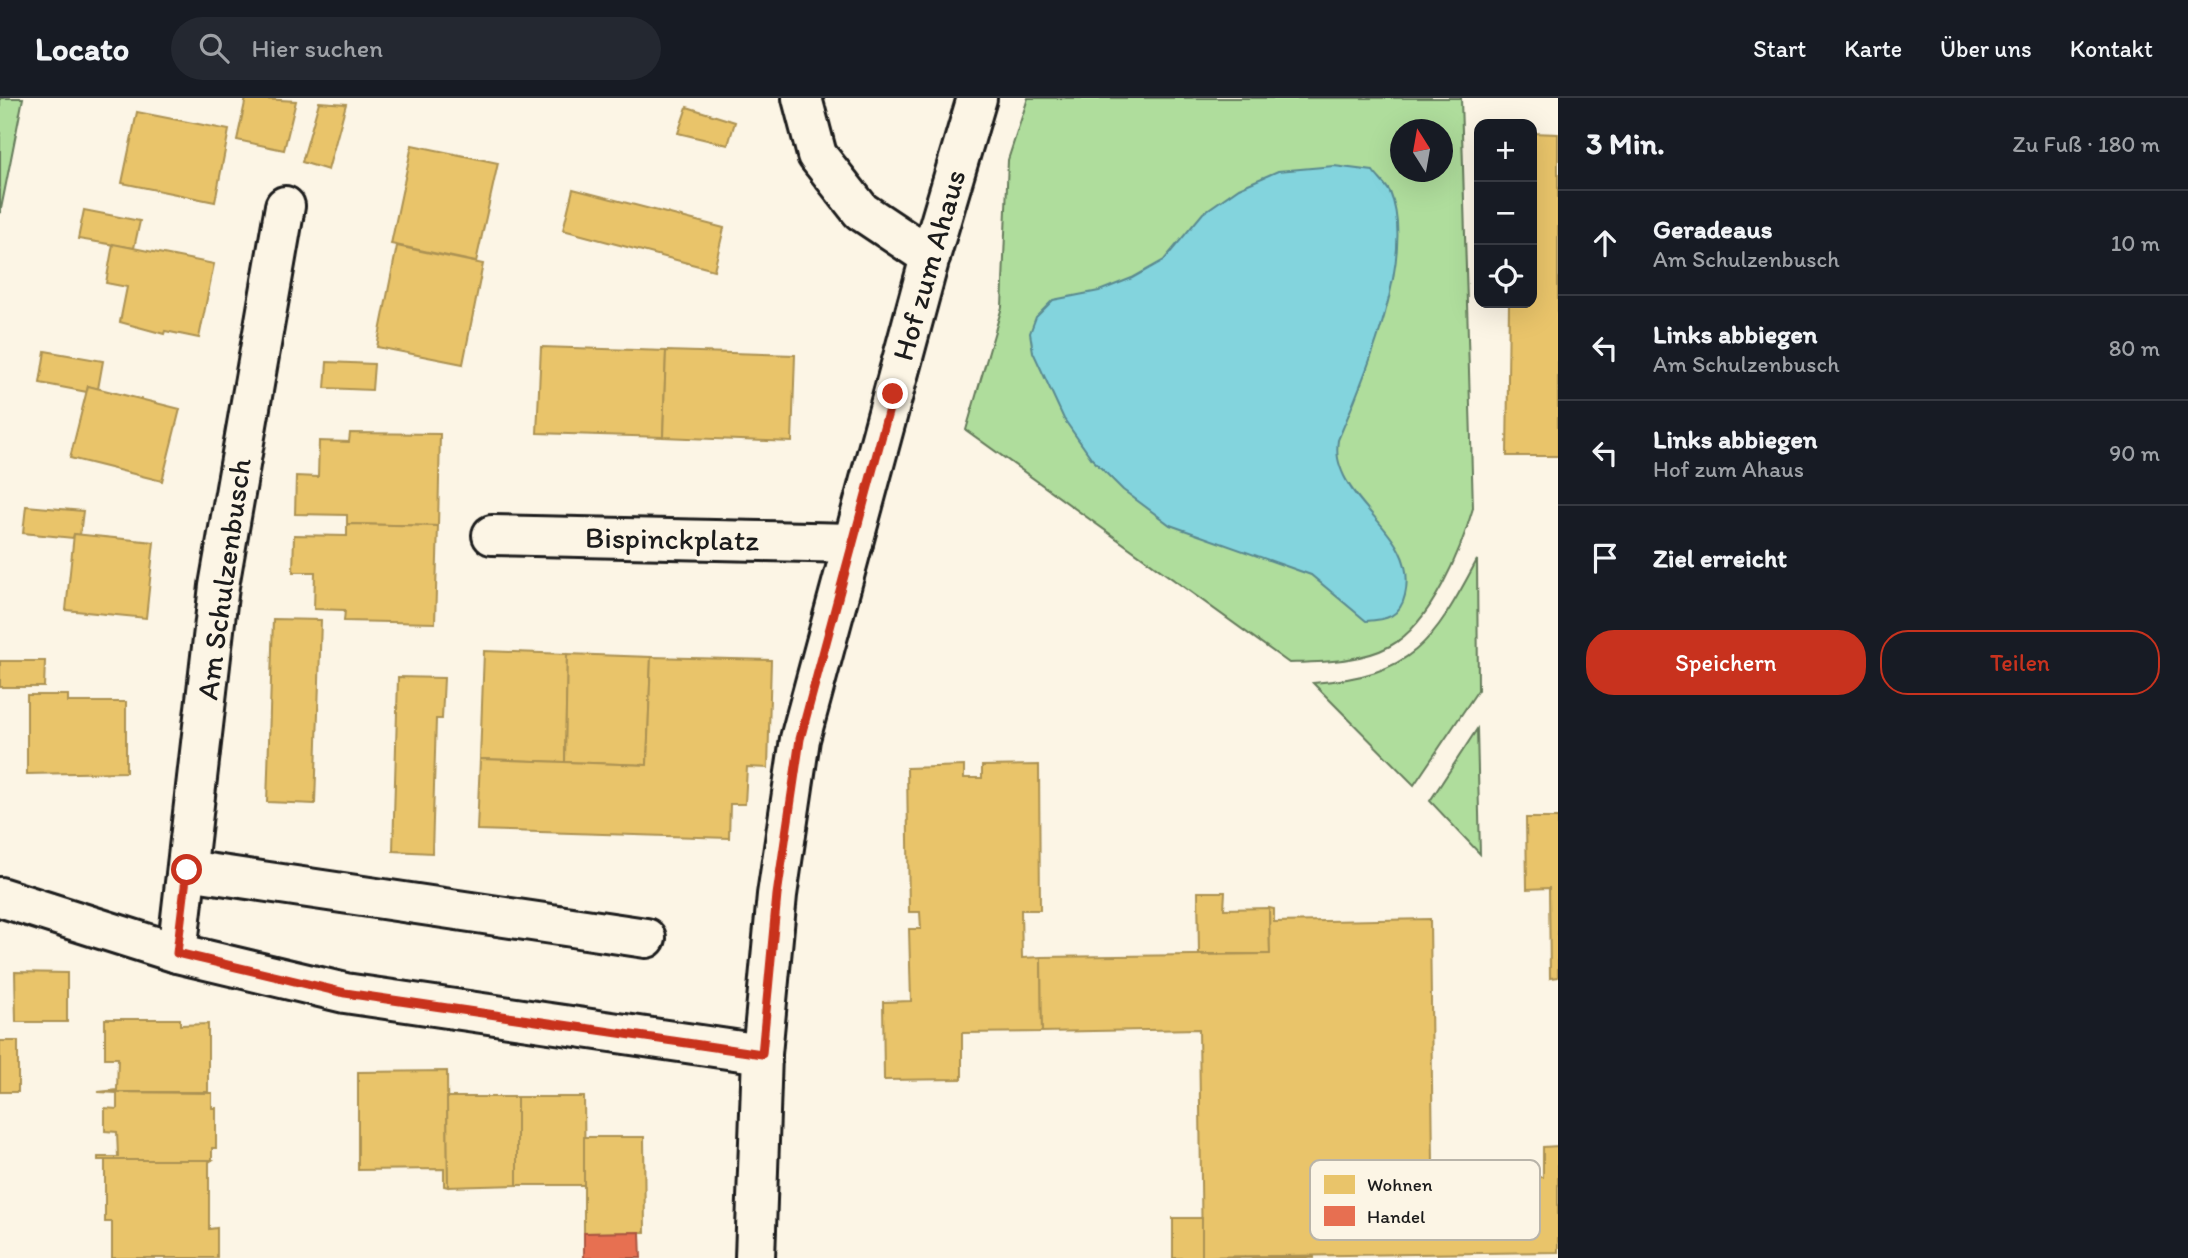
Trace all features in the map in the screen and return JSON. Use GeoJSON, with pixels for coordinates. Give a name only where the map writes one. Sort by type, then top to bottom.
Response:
{"type":"FeatureCollection","features":[{"type":"Feature","properties":{"kind":"street"},"geometry":{"type":"LineString","coordinates":[[802,98],[817,155],[861,211],[930,257]]}},
{"type":"Feature","properties":{"kind":"street","name":"Hof zum Ahaus"},"geometry":{"type":"LineString","coordinates":[[755,1258],[762,1054],[777,895],[800,739],[930,257],[977,98]]}},
{"type":"Feature","properties":{"kind":"street","name":"Am Schulzenbusch"},"geometry":{"type":"LineString","coordinates":[[177,953],[219,586],[285,206]]}},
{"type":"Feature","properties":{"kind":"street","name":"Bispinckplatz"},"geometry":{"type":"LineString","coordinates":[[492,535],[853,543]]}},
{"type":"Feature","properties":{"kind":"street"},"geometry":{"type":"LineString","coordinates":[[187,870],[646,938]]}},
{"type":"Feature","properties":{"kind":"street"},"geometry":{"type":"LineString","coordinates":[[0,897],[177,953],[345,993],[762,1054]]}},
{"type":"Feature","properties":{"kind":"green space"},"geometry":{"type":"Polygon","coordinates":[[[0,98],[23,98],[0,214],[0,98]]]}},
{"type":"Feature","properties":{"kind":"green space"},"geometry":{"type":"Polygon","coordinates":[[[1028,98],[1461,98],[1473,508],[1452,564],[1419,621],[1390,646],[1367,655],[1341,660],[1289,663],[966,430],[1002,307],[1008,160],[1028,98]]]}},
{"type":"Feature","properties":{"kind":"green space"},"geometry":{"type":"Polygon","coordinates":[[[1477,560],[1478,690],[1414,785],[1313,683],[1374,673],[1397,663],[1416,650],[1447,613],[1477,560]]]}},
{"type":"Feature","properties":{"kind":"green space"},"geometry":{"type":"Polygon","coordinates":[[[1477,729],[1480,854],[1430,801],[1477,729]]]}},
{"type":"Feature","properties":{"kind":"water"},"geometry":{"type":"Polygon","coordinates":[[[1334,166],[1373,171],[1390,192],[1397,219],[1397,249],[1384,317],[1337,445],[1344,476],[1396,545],[1407,577],[1403,602],[1396,613],[1386,618],[1366,621],[1311,575],[1170,525],[1123,490],[1092,459],[1064,419],[1033,352],[1030,333],[1036,317],[1053,300],[1099,291],[1132,278],[1164,260],[1203,213],[1239,188],[1278,171],[1334,166]]]}},
{"type":"Feature","properties":{"kind":"building: Wohnen"},"geometry":{"type":"Polygon","coordinates":[[[246,98],[296,101],[284,150],[237,140],[246,98]]]}},
{"type":"Feature","properties":{"kind":"building: Wohnen"},"geometry":{"type":"Polygon","coordinates":[[[319,102],[346,104],[328,170],[302,162],[319,102]]]}},
{"type":"Feature","properties":{"kind":"building: Wohnen"},"geometry":{"type":"Polygon","coordinates":[[[687,107],[735,122],[728,145],[678,133],[687,107]]]}},
{"type":"Feature","properties":{"kind":"building: Wohnen"},"geometry":{"type":"Polygon","coordinates":[[[137,112],[229,130],[215,202],[122,183],[137,112]]]}},
{"type":"Feature","properties":{"kind":"building: Wohnen"},"geometry":{"type":"Polygon","coordinates":[[[1537,133],[1558,134],[1558,456],[1507,456],[1509,308],[1537,308],[1537,133]]]}},
{"type":"Feature","properties":{"kind":"building: Wohnen"},"geometry":{"type":"Polygon","coordinates":[[[412,145],[498,163],[476,262],[391,244],[412,145]]]}},
{"type":"Feature","properties":{"kind":"building: Wohnen"},"geometry":{"type":"Polygon","coordinates":[[[573,189],[724,228],[714,270],[563,230],[573,189]]]}},
{"type":"Feature","properties":{"kind":"building: Wohnen"},"geometry":{"type":"Polygon","coordinates":[[[84,210],[140,221],[134,248],[78,239],[84,210]]]}},
{"type":"Feature","properties":{"kind":"building: Wohnen"},"geometry":{"type":"Polygon","coordinates":[[[113,244],[214,264],[199,338],[165,331],[164,334],[120,322],[127,287],[106,283],[113,244]]]}},
{"type":"Feature","properties":{"kind":"building: Wohnen"},"geometry":{"type":"Polygon","coordinates":[[[397,246],[483,264],[463,364],[377,347],[397,246]]]}},
{"type":"Feature","properties":{"kind":"building: Wohnen"},"geometry":{"type":"Polygon","coordinates":[[[541,347],[666,351],[663,437],[537,433],[541,347]]]}},
{"type":"Feature","properties":{"kind":"building: Wohnen"},"geometry":{"type":"Polygon","coordinates":[[[45,351],[103,361],[98,389],[88,386],[87,392],[40,383],[45,351]]]}},
{"type":"Feature","properties":{"kind":"building: Wohnen"},"geometry":{"type":"Polygon","coordinates":[[[666,351],[795,355],[792,442],[663,437],[666,351]]]}},
{"type":"Feature","properties":{"kind":"building: Wohnen"},"geometry":{"type":"Polygon","coordinates":[[[327,362],[374,364],[372,390],[325,388],[327,362]]]}},
{"type":"Feature","properties":{"kind":"building: Wohnen"},"geometry":{"type":"Polygon","coordinates":[[[88,386],[180,409],[162,481],[70,458],[88,386]]]}},
{"type":"Feature","properties":{"kind":"building: Wohnen"},"geometry":{"type":"Polygon","coordinates":[[[350,433],[440,434],[438,526],[347,524],[347,515],[295,514],[296,476],[318,477],[319,441],[349,442],[350,433]]]}},
{"type":"Feature","properties":{"kind":"building: Wohnen"},"geometry":{"type":"Polygon","coordinates":[[[26,506],[83,511],[80,535],[74,534],[73,538],[23,533],[26,506]]]}},
{"type":"Feature","properties":{"kind":"building: Wohnen"},"geometry":{"type":"Polygon","coordinates":[[[347,524],[438,526],[435,623],[344,621],[345,610],[314,609],[315,572],[293,572],[294,535],[347,536],[347,524]]]}},
{"type":"Feature","properties":{"kind":"building: Wohnen"},"geometry":{"type":"Polygon","coordinates":[[[74,534],[154,542],[146,618],[66,610],[74,534]]]}},
{"type":"Feature","properties":{"kind":"building: Wohnen"},"geometry":{"type":"Polygon","coordinates":[[[273,619],[321,620],[315,804],[267,802],[273,619]]]}},
{"type":"Feature","properties":{"kind":"building: Wohnen"},"geometry":{"type":"Polygon","coordinates":[[[484,651],[567,654],[565,762],[480,759],[484,651]]]}},
{"type":"Feature","properties":{"kind":"building: Wohnen"},"geometry":{"type":"Polygon","coordinates":[[[567,654],[651,657],[647,765],[565,762],[567,654]]]}},
{"type":"Feature","properties":{"kind":"building: Wohnen"},"geometry":{"type":"Polygon","coordinates":[[[651,657],[771,660],[768,768],[747,767],[745,804],[730,804],[729,838],[477,830],[480,759],[647,765],[651,657]]]}},
{"type":"Feature","properties":{"kind":"building: Wohnen"},"geometry":{"type":"Polygon","coordinates":[[[0,661],[45,661],[44,687],[0,687],[0,661]]]}},
{"type":"Feature","properties":{"kind":"building: Wohnen"},"geometry":{"type":"Polygon","coordinates":[[[398,677],[444,678],[442,719],[436,719],[432,853],[393,851],[398,677]]]}},
{"type":"Feature","properties":{"kind":"building: Wohnen"},"geometry":{"type":"Polygon","coordinates":[[[27,695],[68,695],[68,702],[126,702],[126,772],[27,774],[27,695]]]}},
{"type":"Feature","properties":{"kind":"building: Wohnen"},"geometry":{"type":"Polygon","coordinates":[[[1039,765],[1040,910],[1021,910],[1022,958],[1041,957],[1042,1032],[962,1033],[962,1079],[884,1080],[883,1002],[911,1001],[909,929],[921,929],[920,912],[909,912],[907,768],[964,766],[964,778],[982,778],[982,766],[1039,765]]]}},
{"type":"Feature","properties":{"kind":"building: Wohnen"},"geometry":{"type":"Polygon","coordinates":[[[1526,818],[1558,818],[1558,977],[1550,978],[1549,888],[1527,889],[1526,818]]]}},
{"type":"Feature","properties":{"kind":"building: Wohnen"},"geometry":{"type":"Polygon","coordinates":[[[1198,892],[1225,892],[1224,909],[1269,908],[1270,954],[1199,954],[1198,892]]]}},
{"type":"Feature","properties":{"kind":"building: Wohnen"},"geometry":{"type":"Polygon","coordinates":[[[1269,908],[1274,909],[1274,922],[1430,919],[1433,1160],[1310,1160],[1310,1240],[1540,1240],[1543,1147],[1558,1146],[1558,1252],[1202,1257],[1199,1029],[1042,1032],[1041,957],[1270,954],[1269,908]]]}},
{"type":"Feature","properties":{"kind":"building: Wohnen"},"geometry":{"type":"Polygon","coordinates":[[[15,972],[67,973],[67,1022],[16,1022],[15,972]]]}},
{"type":"Feature","properties":{"kind":"building: Wohnen"},"geometry":{"type":"Polygon","coordinates":[[[105,1019],[180,1019],[180,1025],[208,1024],[208,1092],[98,1092],[117,1090],[118,1058],[105,1058],[105,1019]]]}},
{"type":"Feature","properties":{"kind":"building: Wohnen"},"geometry":{"type":"Polygon","coordinates":[[[0,1041],[18,1041],[18,1092],[0,1092],[0,1041]]]}},
{"type":"Feature","properties":{"kind":"building: Wohnen"},"geometry":{"type":"Polygon","coordinates":[[[447,1071],[448,1187],[444,1186],[444,1169],[358,1170],[358,1072],[447,1071]]]}},
{"type":"Feature","properties":{"kind":"building: Wohnen"},"geometry":{"type":"Polygon","coordinates":[[[98,1092],[212,1093],[212,1108],[216,1108],[216,1148],[212,1148],[212,1160],[98,1160],[98,1157],[118,1157],[117,1132],[105,1131],[105,1108],[117,1109],[117,1093],[98,1092]]]}},
{"type":"Feature","properties":{"kind":"building: Wohnen"},"geometry":{"type":"Polygon","coordinates":[[[447,1097],[517,1097],[517,1185],[448,1187],[447,1097]]]}},
{"type":"Feature","properties":{"kind":"building: Wohnen"},"geometry":{"type":"Polygon","coordinates":[[[517,1097],[584,1097],[585,1185],[517,1185],[517,1097]]]}},
{"type":"Feature","properties":{"kind":"building: Wohnen"},"geometry":{"type":"Polygon","coordinates":[[[584,1137],[644,1137],[645,1232],[584,1233],[584,1137]]]}},
{"type":"Feature","properties":{"kind":"building: Wohnen"},"geometry":{"type":"Polygon","coordinates":[[[105,1160],[212,1160],[209,1162],[209,1229],[217,1228],[217,1258],[112,1258],[112,1222],[105,1222],[105,1160]]]}},
{"type":"Feature","properties":{"kind":"building: Wohnen"},"geometry":{"type":"Polygon","coordinates":[[[1173,1218],[1202,1218],[1202,1258],[1173,1258],[1173,1218]]]}},
{"type":"Feature","properties":{"kind":"building: Wohnen"},"geometry":{"type":"Polygon","coordinates":[[[1202,1257],[1314,1258],[1202,1258],[1202,1257]]]}},
{"type":"Feature","properties":{"kind":"building: Handel"},"geometry":{"type":"Polygon","coordinates":[[[640,1232],[641,1258],[584,1258],[584,1233],[640,1232]]]}},
{"type":"Feature","properties":{"kind":"route"},"geometry":{"type":"LineString","coordinates":[[187,870],[177,953],[345,993],[762,1054],[777,895],[800,739],[893,394]]}}]}
